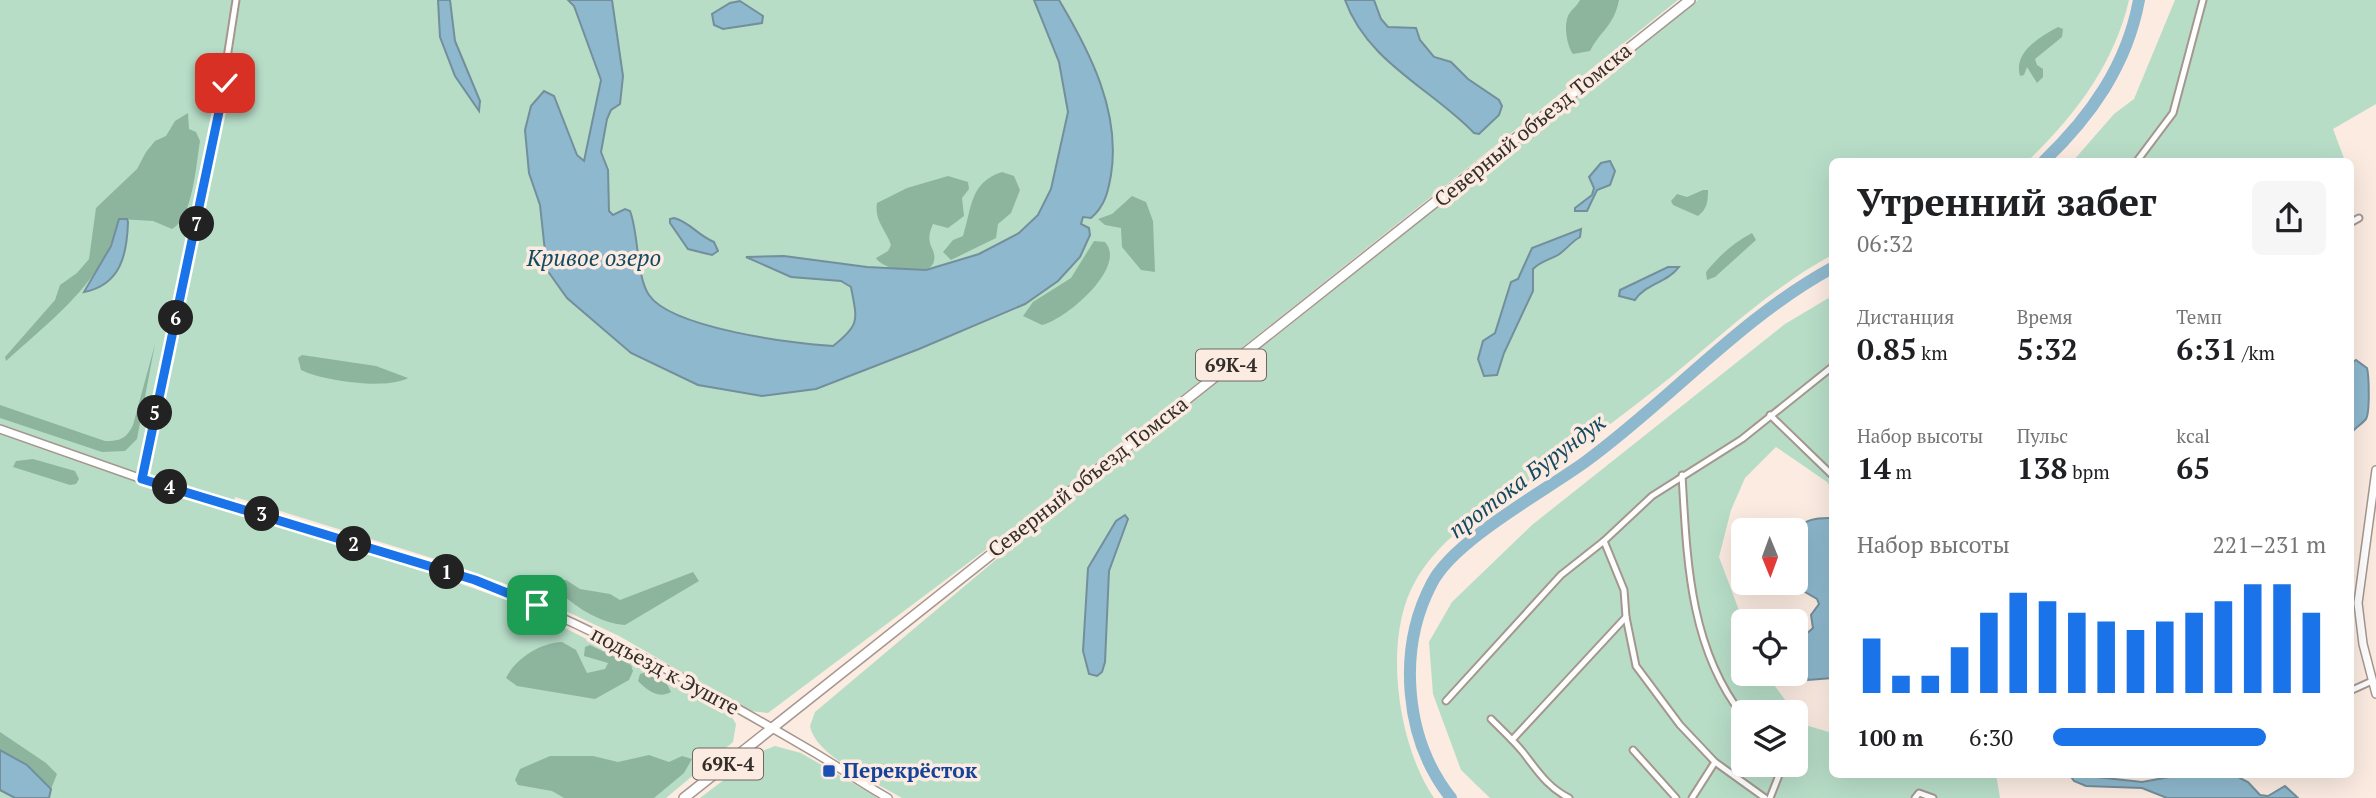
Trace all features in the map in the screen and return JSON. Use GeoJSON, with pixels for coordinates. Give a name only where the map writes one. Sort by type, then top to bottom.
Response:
{"type":"FeatureCollection","features":[{"type":"Feature","properties":{"kind":"main road","name":"Северный объезд Томска"},"geometry":{"type":"LineString","coordinates":[[684,798],[1690,0]]}},
{"type":"Feature","properties":{"kind":"street"},"geometry":{"type":"LineString","coordinates":[[142,479],[216,129],[236,0]]}},
{"type":"Feature","properties":{"kind":"street"},"geometry":{"type":"LineString","coordinates":[[2139,158],[2173,113],[2203,0]]}},
{"type":"Feature","properties":{"kind":"street"},"geometry":{"type":"LineString","coordinates":[[2354,221],[2359,218]]}},
{"type":"Feature","properties":{"kind":"street"},"geometry":{"type":"LineString","coordinates":[[1446,701],[1562,575],[1604,541],[1652,496],[1742,439],[1829,369]]}},
{"type":"Feature","properties":{"kind":"street"},"geometry":{"type":"LineString","coordinates":[[1770,415],[1829,472]]}},
{"type":"Feature","properties":{"kind":"street","name":"подъезд к Эуште"},"geometry":{"type":"LineString","coordinates":[[0,429],[142,479],[475,580],[529,601],[682,679],[888,798]]}},
{"type":"Feature","properties":{"kind":"street"},"geometry":{"type":"LineString","coordinates":[[2376,470],[2358,603],[2363,644],[2376,694]]}},
{"type":"Feature","properties":{"kind":"street"},"geometry":{"type":"LineString","coordinates":[[1682,475],[1695,613],[1706,651],[1731,701]]}},
{"type":"Feature","properties":{"kind":"street"},"geometry":{"type":"LineString","coordinates":[[1604,541],[1625,590],[1626,617],[1636,666],[1680,725],[1715,762],[1767,798],[1777,777]]}},
{"type":"Feature","properties":{"kind":"street"},"geometry":{"type":"LineString","coordinates":[[1512,740],[1626,617]]}},
{"type":"Feature","properties":{"kind":"street"},"geometry":{"type":"LineString","coordinates":[[2354,689],[2372,681]]}},
{"type":"Feature","properties":{"kind":"street"},"geometry":{"type":"LineString","coordinates":[[1491,719],[1512,740],[1539,776],[1556,792],[1569,798]]}},
{"type":"Feature","properties":{"kind":"street"},"geometry":{"type":"LineString","coordinates":[[1633,750],[1676,798]]}},
{"type":"Feature","properties":{"kind":"street"},"geometry":{"type":"LineString","coordinates":[[1692,798],[1715,762]]}},
{"type":"Feature","properties":{"kind":"street"},"geometry":{"type":"LineString","coordinates":[[1915,798],[1919,793],[1933,798]]}},
{"type":"Feature","properties":{"kind":"green space"},"geometry":{"type":"Polygon","coordinates":[[[0,0],[1678,0],[1032,515],[768,713],[750,711],[619,636],[517,588],[445,562],[235,497],[233,509],[228,511],[427,572],[518,604],[729,712],[736,724],[733,742],[666,798],[0,798],[0,0]]]}},
{"type":"Feature","properties":{"kind":"green space"},"geometry":{"type":"Polygon","coordinates":[[[1580,0],[1619,0],[1611,22],[1590,51],[1573,54],[1566,23],[1569,14],[1580,0]]]}},
{"type":"Feature","properties":{"kind":"green space"},"geometry":{"type":"Polygon","coordinates":[[[1698,0],[2129,0],[2114,46],[2090,88],[2062,126],[2031,158],[1829,158],[1829,257],[1769,296],[1660,386],[1575,451],[1488,508],[1430,559],[1405,604],[1399,631],[1397,660],[1403,720],[1421,775],[1434,798],[902,798],[848,768],[823,748],[814,737],[810,726],[815,712],[1017,542],[1698,0]]]}},
{"type":"Feature","properties":{"kind":"green space"},"geometry":{"type":"Polygon","coordinates":[[[2175,0],[2376,0],[2376,104],[2333,129],[2344,158],[2076,158],[2114,114],[2134,99],[2175,0]]]}},
{"type":"Feature","properties":{"kind":"green space"},"geometry":{"type":"Polygon","coordinates":[[[2058,27],[2063,29],[2062,37],[2035,59],[2037,65],[2043,69],[2043,77],[2037,83],[2027,67],[2024,75],[2020,76],[2020,60],[2024,53],[2036,41],[2058,27]]]}},
{"type":"Feature","properties":{"kind":"green space"},"geometry":{"type":"Polygon","coordinates":[[[188,113],[189,129],[196,132],[200,141],[189,202],[179,223],[172,229],[153,221],[119,219],[102,262],[89,280],[58,314],[6,361],[5,357],[55,300],[60,285],[77,273],[89,259],[96,208],[137,169],[155,141],[166,136],[175,121],[188,113]]]}},
{"type":"Feature","properties":{"kind":"green space"},"geometry":{"type":"Polygon","coordinates":[[[1002,172],[1014,176],[1020,190],[1011,213],[998,224],[996,238],[951,260],[943,252],[953,240],[963,236],[978,189],[992,176],[1002,172]]]}},
{"type":"Feature","properties":{"kind":"green space"},"geometry":{"type":"Polygon","coordinates":[[[948,176],[968,182],[969,189],[962,198],[964,216],[948,228],[933,224],[929,237],[934,256],[931,267],[906,271],[880,263],[876,258],[888,251],[891,245],[879,220],[877,203],[907,188],[948,176]]]}},
{"type":"Feature","properties":{"kind":"green space"},"geometry":{"type":"Polygon","coordinates":[[[1708,190],[1707,202],[1698,216],[1673,205],[1671,201],[1677,194],[1687,197],[1708,190]]]}},
{"type":"Feature","properties":{"kind":"green space"},"geometry":{"type":"Polygon","coordinates":[[[1132,196],[1146,202],[1153,221],[1155,272],[1141,270],[1122,247],[1121,228],[1105,225],[1098,219],[1112,214],[1132,196]]]}},
{"type":"Feature","properties":{"kind":"green space"},"geometry":{"type":"Polygon","coordinates":[[[1752,233],[1756,240],[1715,277],[1707,280],[1706,272],[1716,261],[1752,233]]]}},
{"type":"Feature","properties":{"kind":"green space"},"geometry":{"type":"Polygon","coordinates":[[[1094,241],[1105,242],[1110,253],[1108,265],[1091,291],[1065,313],[1042,325],[1023,316],[1033,302],[1071,278],[1094,241]]]}},
{"type":"Feature","properties":{"kind":"green space"},"geometry":{"type":"Polygon","coordinates":[[[1829,298],[1829,485],[1776,447],[1745,478],[1731,510],[1719,557],[1731,595],[1738,609],[1731,609],[1731,686],[1775,686],[1785,700],[1731,700],[1731,777],[1808,777],[1808,726],[1829,732],[1829,778],[1997,778],[2000,798],[1490,798],[1461,770],[1433,694],[1429,642],[1452,602],[1532,525],[1785,324],[1829,298]]]}},
{"type":"Feature","properties":{"kind":"green space"},"geometry":{"type":"Polygon","coordinates":[[[155,344],[137,439],[125,451],[102,452],[0,418],[0,405],[105,441],[122,438],[133,425],[155,344]]]}},
{"type":"Feature","properties":{"kind":"green space"},"geometry":{"type":"Polygon","coordinates":[[[302,355],[376,366],[408,378],[398,382],[371,384],[324,378],[301,370],[298,358],[302,355]]]}},
{"type":"Feature","properties":{"kind":"green space"},"geometry":{"type":"Polygon","coordinates":[[[33,459],[75,471],[79,479],[76,484],[70,485],[13,467],[16,461],[33,459]]]}},
{"type":"Feature","properties":{"kind":"green space"},"geometry":{"type":"Polygon","coordinates":[[[693,572],[699,581],[625,625],[599,618],[575,604],[561,593],[559,580],[566,580],[580,589],[610,594],[620,600],[693,572]]]}},
{"type":"Feature","properties":{"kind":"green space"},"geometry":{"type":"Polygon","coordinates":[[[562,642],[576,650],[587,673],[605,669],[608,663],[584,656],[585,647],[590,645],[631,665],[633,671],[629,680],[595,699],[517,686],[506,678],[522,658],[545,645],[562,642]]]}},
{"type":"Feature","properties":{"kind":"green space"},"geometry":{"type":"Polygon","coordinates":[[[644,673],[667,684],[671,692],[662,695],[649,691],[638,681],[640,674],[644,673]]]}},
{"type":"Feature","properties":{"kind":"green space"},"geometry":{"type":"Polygon","coordinates":[[[0,732],[46,763],[57,774],[51,789],[27,765],[0,750],[0,732]]]}},
{"type":"Feature","properties":{"kind":"green space"},"geometry":{"type":"Polygon","coordinates":[[[775,746],[801,753],[878,798],[700,798],[762,751],[775,746]]]}},
{"type":"Feature","properties":{"kind":"green space"},"geometry":{"type":"Polygon","coordinates":[[[649,755],[669,762],[682,756],[692,759],[684,773],[654,798],[564,798],[552,791],[518,785],[515,780],[520,769],[550,756],[593,756],[618,762],[649,755]]]}},
{"type":"Feature","properties":{"kind":"water"},"geometry":{"type":"Polygon","coordinates":[[[438,0],[450,0],[455,41],[480,101],[479,111],[455,76],[440,37],[438,0]]]}},
{"type":"Feature","properties":{"kind":"water","name":"Кривое озеро"},"geometry":{"type":"Polygon","coordinates":[[[568,0],[612,0],[623,76],[620,104],[611,110],[607,119],[601,152],[608,170],[609,211],[613,215],[625,209],[630,211],[645,287],[649,295],[662,307],[682,317],[735,332],[833,346],[855,321],[851,287],[841,281],[791,277],[746,257],[784,256],[867,267],[926,270],[979,254],[1019,233],[1038,215],[1051,189],[1068,112],[1059,62],[1034,0],[1059,0],[1092,62],[1107,106],[1111,128],[1113,152],[1109,187],[1103,204],[1096,213],[1091,218],[1083,217],[1081,224],[1089,228],[1090,235],[1080,257],[1058,281],[1025,304],[816,389],[762,396],[698,385],[631,353],[567,298],[547,270],[540,205],[529,173],[525,130],[531,106],[544,91],[554,96],[577,155],[584,161],[601,80],[574,6],[568,0]]]}},
{"type":"Feature","properties":{"kind":"water"},"geometry":{"type":"Polygon","coordinates":[[[1345,0],[1374,0],[1381,19],[1388,27],[1416,28],[1420,40],[1434,57],[1451,62],[1468,79],[1499,100],[1502,106],[1499,115],[1479,134],[1474,133],[1384,58],[1355,22],[1345,0]]]}},
{"type":"Feature","properties":{"kind":"water"},"geometry":{"type":"Polygon","coordinates":[[[740,1],[763,16],[762,23],[723,29],[714,25],[712,14],[730,3],[740,1]]]}},
{"type":"Feature","properties":{"kind":"water"},"geometry":{"type":"Polygon","coordinates":[[[1610,161],[1615,171],[1610,185],[1597,190],[1587,211],[1575,211],[1575,208],[1592,195],[1594,188],[1589,177],[1601,163],[1610,161]]]}},
{"type":"Feature","properties":{"kind":"water"},"geometry":{"type":"Polygon","coordinates":[[[119,219],[127,219],[128,222],[126,245],[120,266],[106,283],[84,292],[111,246],[119,219]]]}},
{"type":"Feature","properties":{"kind":"water"},"geometry":{"type":"Polygon","coordinates":[[[670,219],[685,222],[714,242],[718,251],[712,255],[688,249],[670,223],[670,219]]]}},
{"type":"Feature","properties":{"kind":"water"},"geometry":{"type":"Polygon","coordinates":[[[1581,229],[1580,237],[1561,253],[1533,269],[1533,291],[1504,353],[1497,375],[1484,376],[1478,359],[1483,341],[1495,333],[1511,282],[1518,279],[1532,248],[1581,229]]]}},
{"type":"Feature","properties":{"kind":"water"},"geometry":{"type":"Polygon","coordinates":[[[1668,267],[1679,267],[1668,277],[1644,290],[1635,300],[1619,296],[1620,290],[1668,267]]]}},
{"type":"Feature","properties":{"kind":"water"},"geometry":{"type":"Polygon","coordinates":[[[2354,361],[2367,368],[2369,386],[2366,419],[2354,429],[2354,361]]]}},
{"type":"Feature","properties":{"kind":"water"},"geometry":{"type":"Polygon","coordinates":[[[1125,515],[1128,519],[1109,571],[1105,662],[1102,672],[1097,676],[1089,674],[1083,651],[1088,568],[1116,521],[1125,515]]]}},
{"type":"Feature","properties":{"kind":"water"},"geometry":{"type":"Polygon","coordinates":[[[1829,518],[1829,678],[1808,680],[1808,632],[1813,628],[1811,615],[1819,604],[1817,599],[1808,594],[1808,521],[1829,518]]]}},
{"type":"Feature","properties":{"kind":"water"},"geometry":{"type":"Polygon","coordinates":[[[0,750],[27,765],[51,789],[49,798],[15,798],[0,790],[0,750]]]}},
{"type":"Feature","properties":{"kind":"water"},"geometry":{"type":"Polygon","coordinates":[[[2072,778],[2142,782],[2164,778],[2240,778],[2248,782],[2260,795],[2268,796],[2285,786],[2298,798],[2167,798],[2142,788],[2086,786],[2072,778]]]}},
{"type":"Feature","properties":{"kind":"waterway","name":"протока Бурундук"},"geometry":{"type":"LineString","coordinates":[[2047,158],[2077,126],[2105,88],[2126,46],[2139,0]]}},
{"type":"Feature","properties":{"kind":"waterway","name":"протока Бурундук"},"geometry":{"type":"LineString","coordinates":[[1451,798],[1435,775],[1423,749],[1411,693],[1410,664],[1414,636],[1421,609],[1432,583],[1443,567],[1480,533],[1616,438],[1766,311],[1829,270]]}},
{"type":"Feature","properties":{"kind":"place","name":"Перекрёсток"},"geometry":{"type":"Point","coordinates":[829,771]}},
{"type":"Feature","properties":{"kind":"route"},"geometry":{"type":"LineString","coordinates":[[225,83],[142,479],[475,580],[537,605]]}}]}
